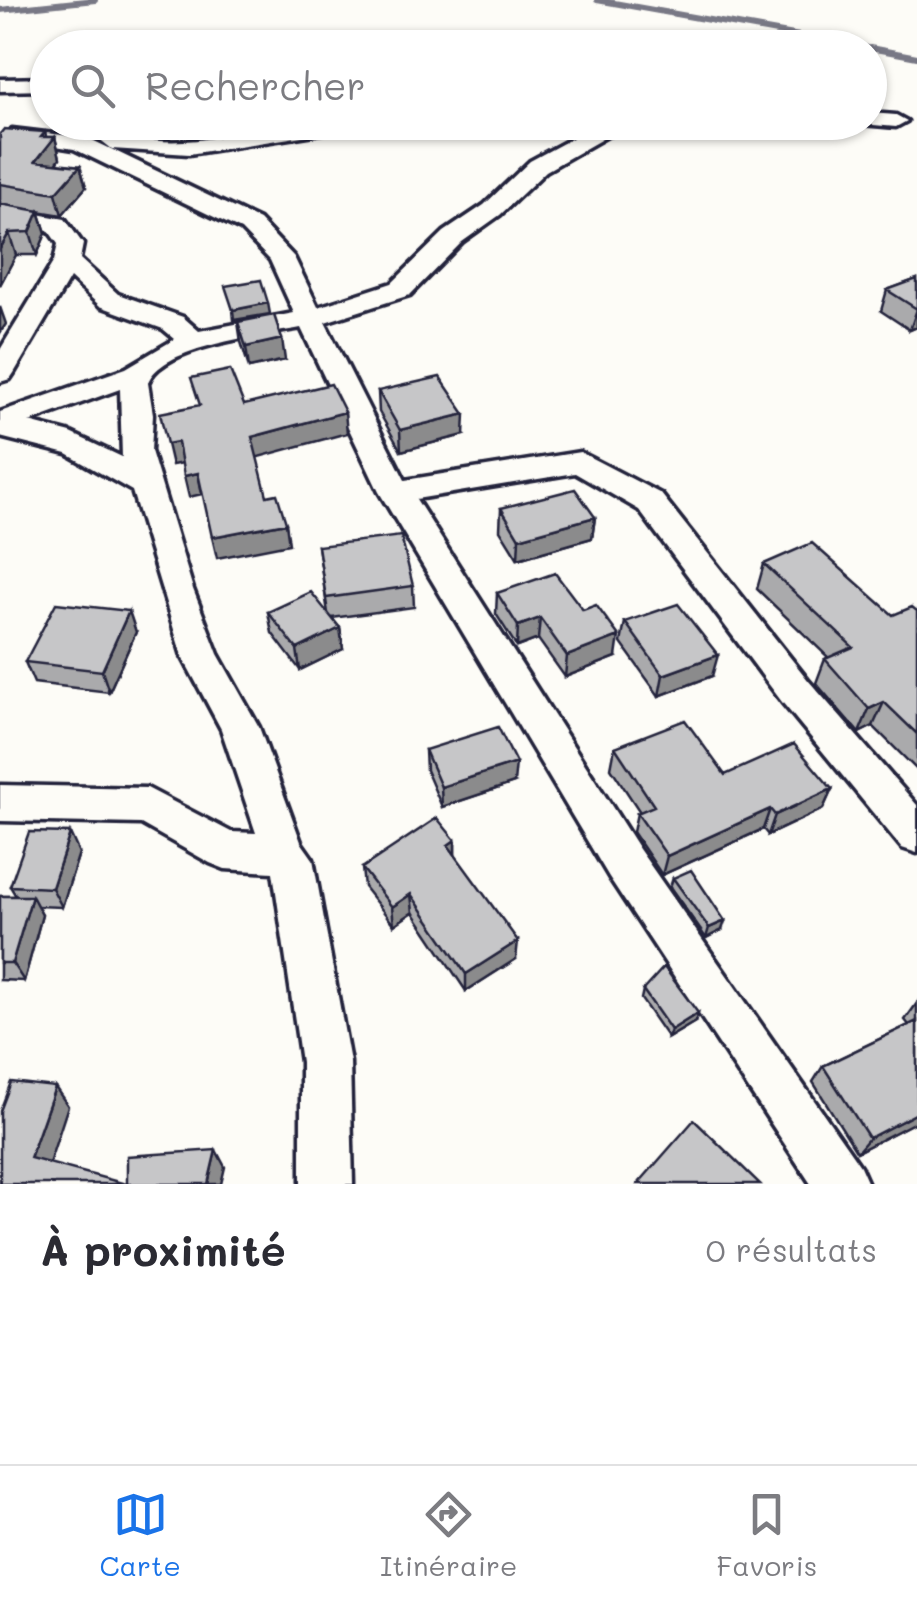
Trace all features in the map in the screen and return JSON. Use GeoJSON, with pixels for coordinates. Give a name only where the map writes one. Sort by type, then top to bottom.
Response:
{"type":"FeatureCollection","features":[{"type":"Feature","properties":{"kind":"street"},"geometry":{"type":"LineString","coordinates":[[0,86],[30,85]]}},
{"type":"Feature","properties":{"kind":"street"},"geometry":{"type":"LineString","coordinates":[[887,120],[896,121]]}},
{"type":"Feature","properties":{"kind":"street"},"geometry":{"type":"LineString","coordinates":[[52,140],[80,144],[250,225],[281,257],[395,492],[624,863],[842,1184]]}},
{"type":"Feature","properties":{"kind":"street"},"geometry":{"type":"LineString","coordinates":[[114,140],[120,144],[189,147],[235,140]]}},
{"type":"Feature","properties":{"kind":"street"},"geometry":{"type":"LineString","coordinates":[[0,425],[136,374],[170,350],[193,340],[310,318],[401,290],[453,237],[492,210],[538,166],[585,140]]}},
{"type":"Feature","properties":{"kind":"street"},"geometry":{"type":"LineString","coordinates":[[0,214],[56,224],[71,244],[67,261],[0,374]]}},
{"type":"Feature","properties":{"kind":"street"},"geometry":{"type":"LineString","coordinates":[[67,261],[109,300],[173,323],[193,340]]}},
{"type":"Feature","properties":{"kind":"street"},"geometry":{"type":"LineString","coordinates":[[136,374],[136,450],[176,588],[200,656],[240,727],[284,854]]}},
{"type":"Feature","properties":{"kind":"street"},"geometry":{"type":"LineString","coordinates":[[0,425],[64,439],[149,488]]}},
{"type":"Feature","properties":{"kind":"street"},"geometry":{"type":"LineString","coordinates":[[395,492],[580,462],[650,502],[795,691],[917,835]]}},
{"type":"Feature","properties":{"kind":"street"},"geometry":{"type":"LineString","coordinates":[[0,803],[147,806],[225,850],[284,854],[292,859],[317,994],[331,1146],[327,1184]]}},
{"type":"Feature","properties":{"kind":"building"},"geometry":{"type":"Polygon","coordinates":[[[4,129],[30,131],[30,140],[53,140],[36,161],[80,166],[56,193],[0,184],[0,134],[4,129]]]}},
{"type":"Feature","properties":{"kind":"building"},"geometry":{"type":"Polygon","coordinates":[[[0,204],[39,211],[30,232],[9,233],[0,249],[0,204]]]}},
{"type":"Feature","properties":{"kind":"building"},"geometry":{"type":"Polygon","coordinates":[[[917,279],[917,309],[887,290],[917,279]]]}},
{"type":"Feature","properties":{"kind":"building"},"geometry":{"type":"Polygon","coordinates":[[[261,280],[268,303],[233,310],[225,286],[261,280]]]}},
{"type":"Feature","properties":{"kind":"building"},"geometry":{"type":"Polygon","coordinates":[[[274,315],[282,339],[246,347],[238,322],[274,315]]]}},
{"type":"Feature","properties":{"kind":"building"},"geometry":{"type":"Polygon","coordinates":[[[230,370],[244,405],[331,384],[345,412],[252,437],[267,496],[277,494],[286,523],[212,537],[198,473],[184,476],[178,442],[167,444],[160,413],[200,405],[191,378],[230,370]]]}},
{"type":"Feature","properties":{"kind":"building"},"geometry":{"type":"Polygon","coordinates":[[[440,377],[465,414],[400,430],[378,391],[440,377]]]}},
{"type":"Feature","properties":{"kind":"building"},"geometry":{"type":"Polygon","coordinates":[[[575,489],[595,517],[519,538],[501,508],[575,489]]]}},
{"type":"Feature","properties":{"kind":"building"},"geometry":{"type":"Polygon","coordinates":[[[401,536],[413,586],[326,598],[318,546],[401,536]]]}},
{"type":"Feature","properties":{"kind":"building"},"geometry":{"type":"Polygon","coordinates":[[[812,543],[893,615],[912,607],[917,611],[917,734],[884,702],[869,709],[825,659],[853,647],[764,564],[812,543]]]}},
{"type":"Feature","properties":{"kind":"building"},"geometry":{"type":"Polygon","coordinates":[[[555,573],[583,610],[596,605],[619,636],[567,656],[540,618],[518,626],[497,593],[555,573]]]}},
{"type":"Feature","properties":{"kind":"building"},"geometry":{"type":"Polygon","coordinates":[[[311,592],[340,628],[297,649],[268,612],[311,592]]]}},
{"type":"Feature","properties":{"kind":"building"},"geometry":{"type":"Polygon","coordinates":[[[56,603],[129,611],[102,671],[25,662],[56,603]]]}},
{"type":"Feature","properties":{"kind":"building"},"geometry":{"type":"Polygon","coordinates":[[[678,604],[718,655],[663,675],[625,622],[678,604]]]}},
{"type":"Feature","properties":{"kind":"building"},"geometry":{"type":"Polygon","coordinates":[[[685,720],[725,775],[794,744],[832,789],[775,815],[770,809],[667,856],[637,813],[654,806],[615,747],[685,720]]]}},
{"type":"Feature","properties":{"kind":"building"},"geometry":{"type":"Polygon","coordinates":[[[498,727],[516,763],[441,787],[425,750],[498,727]]]}},
{"type":"Feature","properties":{"kind":"building"},"geometry":{"type":"Polygon","coordinates":[[[437,818],[455,840],[448,845],[518,941],[466,974],[411,894],[392,907],[362,868],[437,818]]]}},
{"type":"Feature","properties":{"kind":"building"},"geometry":{"type":"Polygon","coordinates":[[[29,832],[70,833],[52,888],[10,886],[29,832]]]}},
{"type":"Feature","properties":{"kind":"building"},"geometry":{"type":"Polygon","coordinates":[[[691,870],[725,921],[709,928],[673,878],[691,870]]]}},
{"type":"Feature","properties":{"kind":"building"},"geometry":{"type":"Polygon","coordinates":[[[0,896],[32,896],[12,963],[0,963],[0,896]]]}},
{"type":"Feature","properties":{"kind":"building"},"geometry":{"type":"Polygon","coordinates":[[[664,967],[698,1013],[671,1030],[643,990],[664,967]]]}},
{"type":"Feature","properties":{"kind":"building"},"geometry":{"type":"Polygon","coordinates":[[[917,1021],[917,1113],[869,1138],[823,1066],[917,1021]]]}},
{"type":"Feature","properties":{"kind":"building"},"geometry":{"type":"Polygon","coordinates":[[[11,1082],[55,1087],[30,1158],[126,1184],[0,1184],[0,1111],[11,1082]]]}},
{"type":"Feature","properties":{"kind":"building"},"geometry":{"type":"Polygon","coordinates":[[[694,1120],[760,1184],[638,1184],[694,1120]]]}},
{"type":"Feature","properties":{"kind":"building"},"geometry":{"type":"Polygon","coordinates":[[[216,1150],[208,1184],[127,1184],[127,1156],[216,1150]]]}},
{"type":"Feature","properties":{"kind":"waterway"},"geometry":{"type":"LineString","coordinates":[[0,10],[95,0]]}},
{"type":"Feature","properties":{"kind":"waterway"},"geometry":{"type":"LineString","coordinates":[[597,0],[766,30]]}},
{"type":"Feature","properties":{"kind":"waterway"},"geometry":{"type":"LineString","coordinates":[[887,51],[917,57]]}}]}
